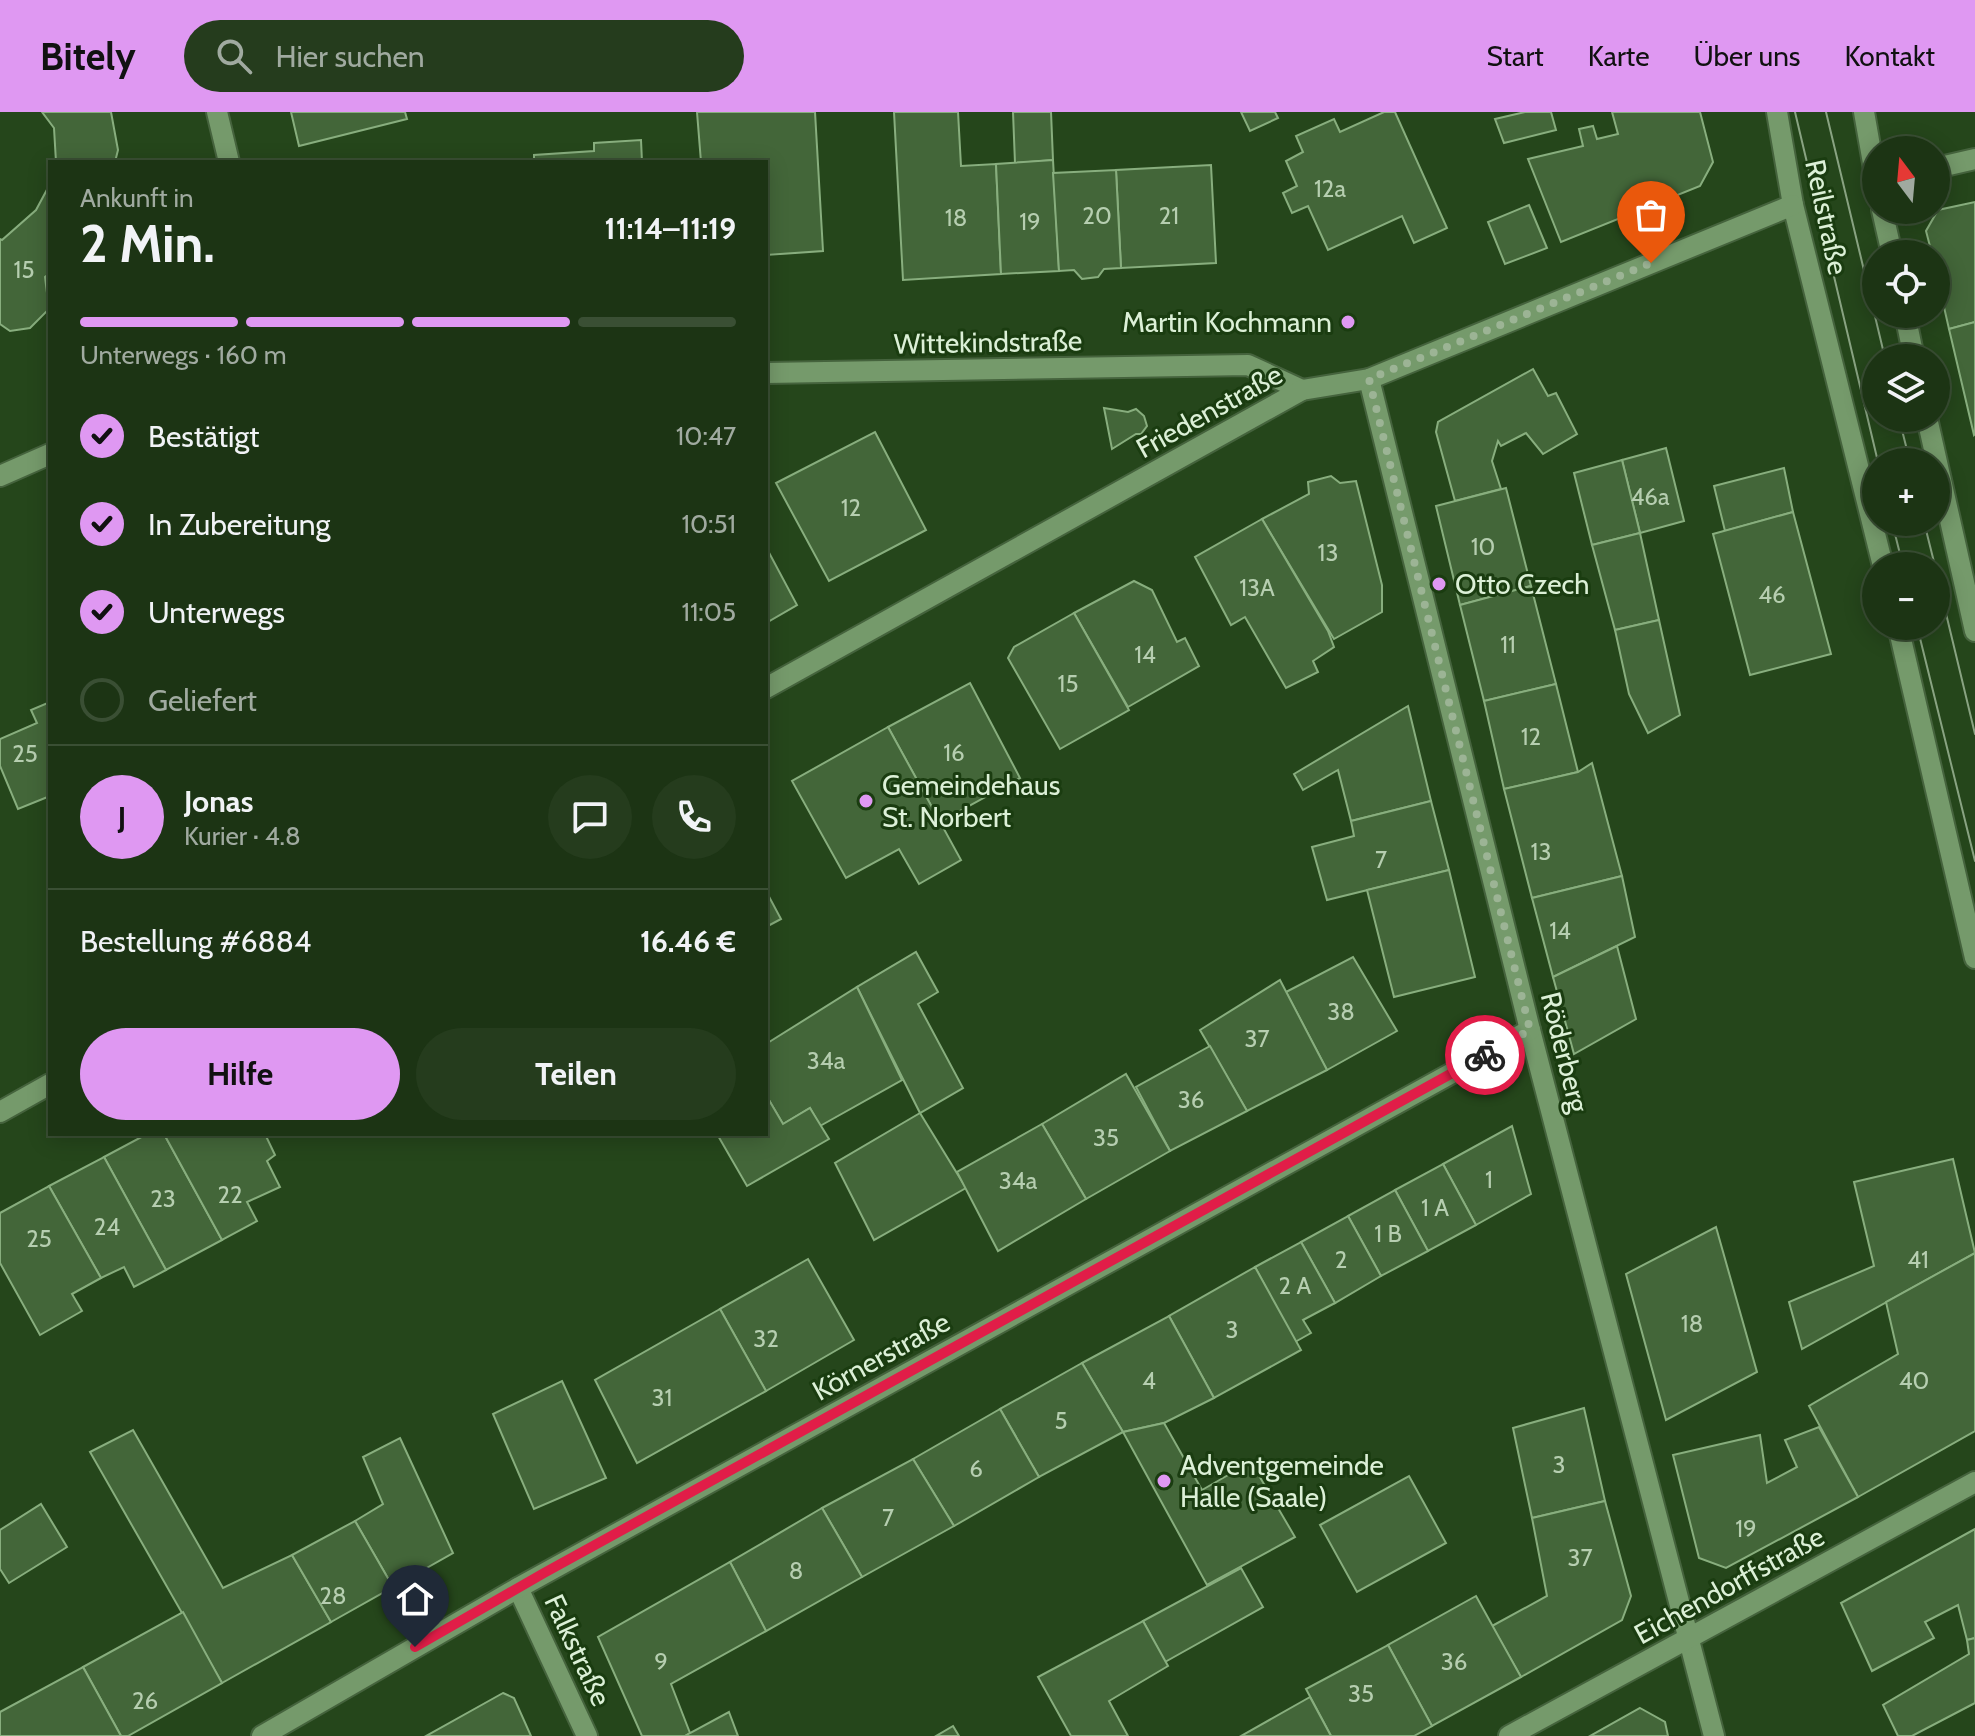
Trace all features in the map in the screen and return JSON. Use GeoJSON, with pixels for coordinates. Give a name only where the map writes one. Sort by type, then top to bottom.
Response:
{"type":"FeatureCollection","features":[{"type":"Feature","properties":{"kind":"street"},"geometry":{"type":"LineString","coordinates":[[217,112],[229,160]]}},
{"type":"Feature","properties":{"kind":"street","name":"Reilstraße"},"geometry":{"type":"LineString","coordinates":[[1777,112],[1793,205],[1880,552]]}},
{"type":"Feature","properties":{"kind":"street","name":"Reilstraße"},"geometry":{"type":"LineString","coordinates":[[1864,112],[1868,136]]}},
{"type":"Feature","properties":{"kind":"street"},"geometry":{"type":"LineString","coordinates":[[1950,165],[1975,159]]}},
{"type":"Feature","properties":{"kind":"street","name":"Friedenstraße"},"geometry":{"type":"LineString","coordinates":[[768,687],[1302,390],[1369,379],[1793,205]]}},
{"type":"Feature","properties":{"kind":"street","name":"Wittekindstraße"},"geometry":{"type":"LineString","coordinates":[[768,373],[1248,365],[1302,390]]}},
{"type":"Feature","properties":{"kind":"street","name":"Röderberg"},"geometry":{"type":"LineString","coordinates":[[1369,379],[1530,1030],[1714,1736]]}},
{"type":"Feature","properties":{"kind":"street"},"geometry":{"type":"LineString","coordinates":[[1930,432],[1975,631]]}},
{"type":"Feature","properties":{"kind":"street"},"geometry":{"type":"LineString","coordinates":[[0,476],[48,455]]}},
{"type":"Feature","properties":{"kind":"street"},"geometry":{"type":"LineString","coordinates":[[1901,640],[1975,958]]}},
{"type":"Feature","properties":{"kind":"street","name":"Körnerstraße"},"geometry":{"type":"LineString","coordinates":[[262,1736],[518,1588],[1530,1030]]}},
{"type":"Feature","properties":{"kind":"street"},"geometry":{"type":"LineString","coordinates":[[0,1112],[48,1085]]}},
{"type":"Feature","properties":{"kind":"street","name":"Eichendorffstraße"},"geometry":{"type":"LineString","coordinates":[[1509,1736],[1975,1482]]}},
{"type":"Feature","properties":{"kind":"street","name":"Falkstraße"},"geometry":{"type":"LineString","coordinates":[[518,1588],[587,1736]]}},
{"type":"Feature","properties":{"kind":"building"},"geometry":{"type":"Polygon","coordinates":[[[42,112],[111,112],[118,150],[116,160],[56,160],[54,128],[42,112]]]}},
{"type":"Feature","properties":{"kind":"building"},"geometry":{"type":"Polygon","coordinates":[[[291,112],[405,112],[407,119],[299,146],[291,112]]]}},
{"type":"Feature","properties":{"kind":"building"},"geometry":{"type":"Polygon","coordinates":[[[697,112],[815,112],[823,251],[768,255],[768,160],[701,160],[697,112]]]}},
{"type":"Feature","properties":{"kind":"building"},"geometry":{"type":"Polygon","coordinates":[[[894,112],[958,112],[961,166],[996,164],[1001,274],[903,280],[894,112]]]}},
{"type":"Feature","properties":{"kind":"building"},"geometry":{"type":"Polygon","coordinates":[[[1013,112],[1051,112],[1053,160],[1015,163],[1013,112]]]}},
{"type":"Feature","properties":{"kind":"building"},"geometry":{"type":"Polygon","coordinates":[[[1241,112],[1275,112],[1278,118],[1250,131],[1241,112]]]}},
{"type":"Feature","properties":{"kind":"building"},"geometry":{"type":"Polygon","coordinates":[[[1384,112],[1395,112],[1447,228],[1414,243],[1402,216],[1328,250],[1308,206],[1292,213],[1283,193],[1297,186],[1286,161],[1303,152],[1296,136],[1334,119],[1340,132],[1384,112]]]}},
{"type":"Feature","properties":{"kind":"building"},"geometry":{"type":"Polygon","coordinates":[[[1525,112],[1551,112],[1556,130],[1504,143],[1495,119],[1525,112]]]}},
{"type":"Feature","properties":{"kind":"building"},"geometry":{"type":"Polygon","coordinates":[[[1612,112],[1700,112],[1713,162],[1700,186],[1561,242],[1528,159],[1583,146],[1579,129],[1593,126],[1597,139],[1618,134],[1612,112]]]}},
{"type":"Feature","properties":{"kind":"building"},"geometry":{"type":"Polygon","coordinates":[[[641,140],[642,160],[534,160],[534,155],[594,151],[594,143],[641,140]]]}},
{"type":"Feature","properties":{"kind":"building"},"geometry":{"type":"Polygon","coordinates":[[[1053,160],[1059,271],[1001,274],[996,164],[1053,160]]]}},
{"type":"Feature","properties":{"kind":"building"},"geometry":{"type":"Polygon","coordinates":[[[1211,165],[1216,263],[1121,268],[1116,170],[1211,165]]]}},
{"type":"Feature","properties":{"kind":"building"},"geometry":{"type":"Polygon","coordinates":[[[1116,170],[1121,268],[1104,269],[1098,277],[1082,279],[1074,270],[1059,271],[1053,173],[1116,170]]]}},
{"type":"Feature","properties":{"kind":"building"},"geometry":{"type":"Polygon","coordinates":[[[48,188],[48,275],[45,277],[48,310],[30,328],[10,331],[0,324],[0,239],[36,210],[48,188]]]}},
{"type":"Feature","properties":{"kind":"building"},"geometry":{"type":"Polygon","coordinates":[[[1975,202],[1975,322],[1949,329],[1950,240],[1928,240],[1926,231],[1930,224],[1950,224],[1950,207],[1975,202]]]}},
{"type":"Feature","properties":{"kind":"building"},"geometry":{"type":"Polygon","coordinates":[[[1529,205],[1547,248],[1505,264],[1488,222],[1529,205]]]}},
{"type":"Feature","properties":{"kind":"building"},"geometry":{"type":"Polygon","coordinates":[[[1975,322],[1975,434],[1974,435],[1949,329],[1975,322]]]}},
{"type":"Feature","properties":{"kind":"building"},"geometry":{"type":"Polygon","coordinates":[[[1533,369],[1548,396],[1556,393],[1577,434],[1543,454],[1526,433],[1501,446],[1498,441],[1492,461],[1501,489],[1455,501],[1436,432],[1438,422],[1533,369]]]}},
{"type":"Feature","properties":{"kind":"building"},"geometry":{"type":"Polygon","coordinates":[[[1104,408],[1128,412],[1136,409],[1144,416],[1147,426],[1141,434],[1112,449],[1104,408]]]}},
{"type":"Feature","properties":{"kind":"building"},"geometry":{"type":"Polygon","coordinates":[[[875,432],[926,530],[829,581],[776,483],[875,432]]]}},
{"type":"Feature","properties":{"kind":"building"},"geometry":{"type":"Polygon","coordinates":[[[1666,448],[1684,521],[1640,533],[1622,460],[1666,448]]]}},
{"type":"Feature","properties":{"kind":"building"},"geometry":{"type":"Polygon","coordinates":[[[1622,460],[1640,533],[1592,545],[1574,473],[1622,460]]]}},
{"type":"Feature","properties":{"kind":"building"},"geometry":{"type":"Polygon","coordinates":[[[1784,468],[1793,512],[1725,531],[1714,486],[1784,468]]]}},
{"type":"Feature","properties":{"kind":"building"},"geometry":{"type":"Polygon","coordinates":[[[1331,476],[1340,483],[1356,481],[1382,585],[1382,612],[1334,639],[1262,519],[1309,494],[1308,482],[1331,476]]]}},
{"type":"Feature","properties":{"kind":"building"},"geometry":{"type":"Polygon","coordinates":[[[1506,488],[1531,586],[1460,605],[1436,506],[1506,488]]]}},
{"type":"Feature","properties":{"kind":"building"},"geometry":{"type":"Polygon","coordinates":[[[1793,512],[1831,654],[1750,675],[1713,534],[1793,512]]]}},
{"type":"Feature","properties":{"kind":"building"},"geometry":{"type":"Polygon","coordinates":[[[1262,519],[1328,631],[1334,647],[1313,661],[1318,672],[1286,688],[1245,617],[1231,625],[1195,557],[1262,519]]]}},
{"type":"Feature","properties":{"kind":"building"},"geometry":{"type":"Polygon","coordinates":[[[1640,533],[1659,620],[1615,630],[1592,545],[1640,533]]]}},
{"type":"Feature","properties":{"kind":"building"},"geometry":{"type":"Polygon","coordinates":[[[768,551],[797,605],[768,622],[768,551]]]}},
{"type":"Feature","properties":{"kind":"building"},"geometry":{"type":"Polygon","coordinates":[[[1134,581],[1152,590],[1177,642],[1185,638],[1199,666],[1128,707],[1074,613],[1134,581]]]}},
{"type":"Feature","properties":{"kind":"building"},"geometry":{"type":"Polygon","coordinates":[[[1531,586],[1556,684],[1484,701],[1460,605],[1531,586]]]}},
{"type":"Feature","properties":{"kind":"building"},"geometry":{"type":"Polygon","coordinates":[[[1074,613],[1129,710],[1060,749],[1008,658],[1014,647],[1074,613]]]}},
{"type":"Feature","properties":{"kind":"building"},"geometry":{"type":"Polygon","coordinates":[[[1659,620],[1680,715],[1648,733],[1629,694],[1615,630],[1659,620]]]}},
{"type":"Feature","properties":{"kind":"building"},"geometry":{"type":"Polygon","coordinates":[[[970,683],[1020,778],[940,822],[888,727],[970,683]]]}},
{"type":"Feature","properties":{"kind":"building"},"geometry":{"type":"Polygon","coordinates":[[[1556,684],[1578,772],[1504,789],[1484,701],[1556,684]]]}},
{"type":"Feature","properties":{"kind":"building"},"geometry":{"type":"Polygon","coordinates":[[[48,703],[48,797],[18,809],[0,766],[0,739],[37,723],[31,710],[48,703]]]}},
{"type":"Feature","properties":{"kind":"building"},"geometry":{"type":"Polygon","coordinates":[[[1408,706],[1431,801],[1351,821],[1338,770],[1303,790],[1294,774],[1408,706]]]}},
{"type":"Feature","properties":{"kind":"building","name":"Gemeindehaus St. Norbert"},"geometry":{"type":"Polygon","coordinates":[[[888,727],[961,860],[919,884],[899,849],[846,878],[792,781],[888,727]]]}},
{"type":"Feature","properties":{"kind":"building"},"geometry":{"type":"Polygon","coordinates":[[[1592,763],[1622,876],[1532,898],[1504,789],[1578,772],[1592,763]]]}},
{"type":"Feature","properties":{"kind":"building"},"geometry":{"type":"Polygon","coordinates":[[[1431,801],[1449,870],[1327,900],[1312,847],[1354,836],[1351,821],[1431,801]]]}},
{"type":"Feature","properties":{"kind":"building"},"geometry":{"type":"Polygon","coordinates":[[[1449,870],[1475,977],[1394,997],[1367,890],[1449,870]]]}},
{"type":"Feature","properties":{"kind":"building"},"geometry":{"type":"Polygon","coordinates":[[[1622,876],[1635,937],[1553,977],[1532,898],[1622,876]]]}},
{"type":"Feature","properties":{"kind":"building"},"geometry":{"type":"Polygon","coordinates":[[[768,895],[781,919],[768,926],[768,895]]]}},
{"type":"Feature","properties":{"kind":"building"},"geometry":{"type":"Polygon","coordinates":[[[1617,946],[1636,1019],[1574,1054],[1553,977],[1617,946]]]}},
{"type":"Feature","properties":{"kind":"building"},"geometry":{"type":"Polygon","coordinates":[[[916,952],[938,992],[918,1004],[963,1088],[920,1113],[857,987],[916,952]]]}},
{"type":"Feature","properties":{"kind":"building"},"geometry":{"type":"Polygon","coordinates":[[[1353,957],[1397,1031],[1327,1070],[1286,992],[1353,957]]]}},
{"type":"Feature","properties":{"kind":"building"},"geometry":{"type":"Polygon","coordinates":[[[1280,980],[1327,1070],[1247,1111],[1200,1030],[1280,980]]]}},
{"type":"Feature","properties":{"kind":"building"},"geometry":{"type":"Polygon","coordinates":[[[857,987],[902,1080],[820,1126],[810,1108],[783,1124],[768,1098],[768,1043],[857,987]]]}},
{"type":"Feature","properties":{"kind":"building"},"geometry":{"type":"Polygon","coordinates":[[[1210,1046],[1247,1111],[1170,1151],[1136,1087],[1210,1046]]]}},
{"type":"Feature","properties":{"kind":"building"},"geometry":{"type":"Polygon","coordinates":[[[1126,1074],[1170,1151],[1086,1199],[1042,1124],[1126,1074]]]}},
{"type":"Feature","properties":{"kind":"building"},"geometry":{"type":"Polygon","coordinates":[[[768,1098],[783,1124],[810,1108],[829,1139],[747,1186],[718,1136],[768,1136],[768,1098]]]}},
{"type":"Feature","properties":{"kind":"building"},"geometry":{"type":"Polygon","coordinates":[[[920,1113],[966,1188],[874,1240],[835,1163],[920,1113]]]}},
{"type":"Feature","properties":{"kind":"building"},"geometry":{"type":"Polygon","coordinates":[[[1042,1124],[1086,1199],[998,1251],[957,1172],[1042,1124]]]}},
{"type":"Feature","properties":{"kind":"building"},"geometry":{"type":"Polygon","coordinates":[[[1512,1126],[1531,1194],[1476,1225],[1443,1164],[1512,1126]]]}},
{"type":"Feature","properties":{"kind":"building"},"geometry":{"type":"Polygon","coordinates":[[[143,1136],[165,1136],[222,1240],[166,1270],[104,1157],[143,1136]]]}},
{"type":"Feature","properties":{"kind":"building"},"geometry":{"type":"Polygon","coordinates":[[[165,1136],[266,1136],[275,1155],[267,1161],[280,1187],[247,1202],[257,1221],[222,1240],[165,1136]]]}},
{"type":"Feature","properties":{"kind":"building"},"geometry":{"type":"Polygon","coordinates":[[[104,1157],[166,1270],[134,1287],[124,1267],[101,1278],[49,1186],[104,1157]]]}},
{"type":"Feature","properties":{"kind":"building"},"geometry":{"type":"Polygon","coordinates":[[[1953,1159],[1975,1253],[1802,1349],[1789,1302],[1874,1266],[1854,1182],[1953,1159]]]}},
{"type":"Feature","properties":{"kind":"building"},"geometry":{"type":"Polygon","coordinates":[[[1443,1164],[1476,1225],[1428,1251],[1395,1190],[1443,1164]]]}},
{"type":"Feature","properties":{"kind":"building"},"geometry":{"type":"Polygon","coordinates":[[[49,1186],[101,1278],[72,1294],[82,1311],[40,1335],[0,1263],[0,1213],[49,1186]]]}},
{"type":"Feature","properties":{"kind":"building"},"geometry":{"type":"Polygon","coordinates":[[[1395,1190],[1428,1251],[1381,1276],[1348,1216],[1395,1190]]]}},
{"type":"Feature","properties":{"kind":"building"},"geometry":{"type":"Polygon","coordinates":[[[1348,1216],[1381,1276],[1335,1303],[1301,1242],[1348,1216]]]}},
{"type":"Feature","properties":{"kind":"building"},"geometry":{"type":"Polygon","coordinates":[[[1716,1227],[1757,1372],[1666,1420],[1626,1274],[1716,1227]]]}},
{"type":"Feature","properties":{"kind":"building"},"geometry":{"type":"Polygon","coordinates":[[[1301,1242],[1335,1303],[1303,1320],[1311,1333],[1295,1342],[1255,1267],[1301,1242]]]}},
{"type":"Feature","properties":{"kind":"building"},"geometry":{"type":"Polygon","coordinates":[[[1975,1253],[1975,1431],[1858,1497],[1809,1406],[1898,1354],[1886,1302],[1975,1253]]]}},
{"type":"Feature","properties":{"kind":"building"},"geometry":{"type":"Polygon","coordinates":[[[808,1259],[854,1340],[766,1391],[720,1309],[808,1259]]]}},
{"type":"Feature","properties":{"kind":"building"},"geometry":{"type":"Polygon","coordinates":[[[1255,1267],[1301,1350],[1214,1398],[1169,1316],[1255,1267]]]}},
{"type":"Feature","properties":{"kind":"building"},"geometry":{"type":"Polygon","coordinates":[[[720,1309],[766,1391],[637,1463],[595,1380],[720,1309]]]}},
{"type":"Feature","properties":{"kind":"building"},"geometry":{"type":"Polygon","coordinates":[[[1169,1316],[1214,1398],[1164,1423],[1123,1432],[1082,1363],[1169,1316]]]}},
{"type":"Feature","properties":{"kind":"building"},"geometry":{"type":"Polygon","coordinates":[[[1082,1363],[1123,1432],[1039,1477],[1000,1409],[1082,1363]]]}},
{"type":"Feature","properties":{"kind":"building"},"geometry":{"type":"Polygon","coordinates":[[[562,1381],[606,1478],[534,1509],[493,1414],[562,1381]]]}},
{"type":"Feature","properties":{"kind":"building"},"geometry":{"type":"Polygon","coordinates":[[[1584,1408],[1605,1501],[1532,1518],[1513,1428],[1584,1408]]]}},
{"type":"Feature","properties":{"kind":"building"},"geometry":{"type":"Polygon","coordinates":[[[1000,1409],[1039,1477],[954,1526],[913,1459],[1000,1409]]]}},
{"type":"Feature","properties":{"kind":"building"},"geometry":{"type":"Polygon","coordinates":[[[1164,1423],[1202,1490],[1251,1462],[1295,1537],[1207,1585],[1123,1432],[1164,1423]]]}},
{"type":"Feature","properties":{"kind":"building"},"geometry":{"type":"Polygon","coordinates":[[[1819,1427],[1858,1497],[1726,1568],[1699,1558],[1673,1455],[1760,1435],[1767,1483],[1797,1467],[1785,1440],[1819,1427]]]}},
{"type":"Feature","properties":{"kind":"building"},"geometry":{"type":"Polygon","coordinates":[[[133,1430],[223,1588],[292,1555],[331,1622],[222,1683],[90,1452],[133,1430]]]}},
{"type":"Feature","properties":{"kind":"building"},"geometry":{"type":"Polygon","coordinates":[[[400,1438],[453,1553],[393,1587],[355,1521],[383,1504],[363,1457],[400,1438]]]}},
{"type":"Feature","properties":{"kind":"building"},"geometry":{"type":"Polygon","coordinates":[[[913,1459],[954,1526],[862,1577],[822,1508],[913,1459]]]}},
{"type":"Feature","properties":{"kind":"building"},"geometry":{"type":"Polygon","coordinates":[[[1409,1476],[1446,1543],[1357,1592],[1320,1525],[1409,1476]]]}},
{"type":"Feature","properties":{"kind":"building"},"geometry":{"type":"Polygon","coordinates":[[[1605,1501],[1631,1596],[1622,1620],[1521,1677],[1492,1626],[1547,1596],[1532,1518],[1605,1501]]]}},
{"type":"Feature","properties":{"kind":"building"},"geometry":{"type":"Polygon","coordinates":[[[41,1504],[67,1547],[9,1583],[0,1569],[0,1530],[41,1504]]]}},
{"type":"Feature","properties":{"kind":"building"},"geometry":{"type":"Polygon","coordinates":[[[822,1508],[862,1577],[766,1631],[730,1562],[822,1508]]]}},
{"type":"Feature","properties":{"kind":"building"},"geometry":{"type":"Polygon","coordinates":[[[355,1521],[393,1587],[331,1622],[292,1555],[355,1521]]]}},
{"type":"Feature","properties":{"kind":"building"},"geometry":{"type":"Polygon","coordinates":[[[1975,1529],[1975,1638],[1967,1640],[1958,1605],[1925,1622],[1934,1638],[1872,1671],[1841,1603],[1975,1529]]]}},
{"type":"Feature","properties":{"kind":"building"},"geometry":{"type":"Polygon","coordinates":[[[730,1562],[766,1631],[671,1684],[690,1733],[685,1736],[642,1736],[598,1637],[730,1562]]]}},
{"type":"Feature","properties":{"kind":"building"},"geometry":{"type":"Polygon","coordinates":[[[1241,1568],[1263,1607],[1165,1662],[1143,1621],[1241,1568]]]}},
{"type":"Feature","properties":{"kind":"building"},"geometry":{"type":"Polygon","coordinates":[[[1476,1596],[1521,1677],[1432,1726],[1388,1645],[1476,1596]]]}},
{"type":"Feature","properties":{"kind":"building"},"geometry":{"type":"Polygon","coordinates":[[[183,1612],[222,1683],[128,1736],[121,1736],[83,1667],[183,1612]]]}},
{"type":"Feature","properties":{"kind":"building"},"geometry":{"type":"Polygon","coordinates":[[[1143,1621],[1168,1666],[1109,1701],[1128,1736],[1071,1736],[1038,1677],[1143,1621]]]}},
{"type":"Feature","properties":{"kind":"building"},"geometry":{"type":"Polygon","coordinates":[[[1975,1638],[1975,1703],[1912,1736],[1898,1736],[1883,1705],[1969,1654],[1967,1640],[1975,1638]]]}},
{"type":"Feature","properties":{"kind":"building"},"geometry":{"type":"Polygon","coordinates":[[[1388,1645],[1432,1726],[1414,1736],[1331,1736],[1306,1689],[1388,1645]]]}},
{"type":"Feature","properties":{"kind":"building"},"geometry":{"type":"Polygon","coordinates":[[[83,1667],[121,1736],[0,1736],[0,1712],[83,1667]]]}},
{"type":"Feature","properties":{"kind":"building"},"geometry":{"type":"Polygon","coordinates":[[[503,1693],[514,1698],[531,1736],[426,1736],[503,1693]]]}},
{"type":"Feature","properties":{"kind":"building"},"geometry":{"type":"Polygon","coordinates":[[[1310,1697],[1331,1736],[1241,1736],[1310,1697]]]}},
{"type":"Feature","properties":{"kind":"building"},"geometry":{"type":"Polygon","coordinates":[[[1640,1708],[1665,1722],[1668,1736],[1590,1736],[1640,1708]]]}},
{"type":"Feature","properties":{"kind":"building"},"geometry":{"type":"Polygon","coordinates":[[[729,1712],[738,1736],[685,1736],[690,1733],[729,1712]]]}},
{"type":"Feature","properties":{"kind":"building"},"geometry":{"type":"Polygon","coordinates":[[[953,1726],[959,1736],[936,1736],[953,1726]]]}},
{"type":"Feature","properties":{"kind":"tram line"},"geometry":{"type":"LineString","coordinates":[[1795,112],[1875,448]]}},
{"type":"Feature","properties":{"kind":"tram line"},"geometry":{"type":"LineString","coordinates":[[1826,112],[1882,344]]}},
{"type":"Feature","properties":{"kind":"tram line"},"geometry":{"type":"LineString","coordinates":[[1902,432],[1906,448]]}},
{"type":"Feature","properties":{"kind":"tram line"},"geometry":{"type":"LineString","coordinates":[[1896,536],[1900,552]]}},
{"type":"Feature","properties":{"kind":"tram line"},"geometry":{"type":"LineString","coordinates":[[1928,536],[1932,552]]}},
{"type":"Feature","properties":{"kind":"tram line"},"geometry":{"type":"LineString","coordinates":[[1950,630],[1975,734]]}},
{"type":"Feature","properties":{"kind":"tram line"},"geometry":{"type":"LineString","coordinates":[[1920,640],[1975,861]]}},
{"type":"Feature","properties":{"kind":"way so far"},"geometry":{"type":"LineString","coordinates":[[1485,1055],[1530,1030],[1369,379],[1651,263]]}},
{"type":"Feature","properties":{"kind":"place","name":"Martin Kochmann"},"geometry":{"type":"Point","coordinates":[1348,322]}},
{"type":"Feature","properties":{"kind":"place","name":"Otto Czech"},"geometry":{"type":"Point","coordinates":[1439,584]}},
{"type":"Feature","properties":{"kind":"place","name":"Gemeindehaus St. Norbert"},"geometry":{"type":"Point","coordinates":[866,801]}},
{"type":"Feature","properties":{"kind":"place","name":"Adventgemeinde Halle (Saale)"},"geometry":{"type":"Point","coordinates":[1164,1481]}},
{"type":"Feature","properties":{"kind":"route"},"geometry":{"type":"LineString","coordinates":[[415,1647],[1485,1055]]}}]}
